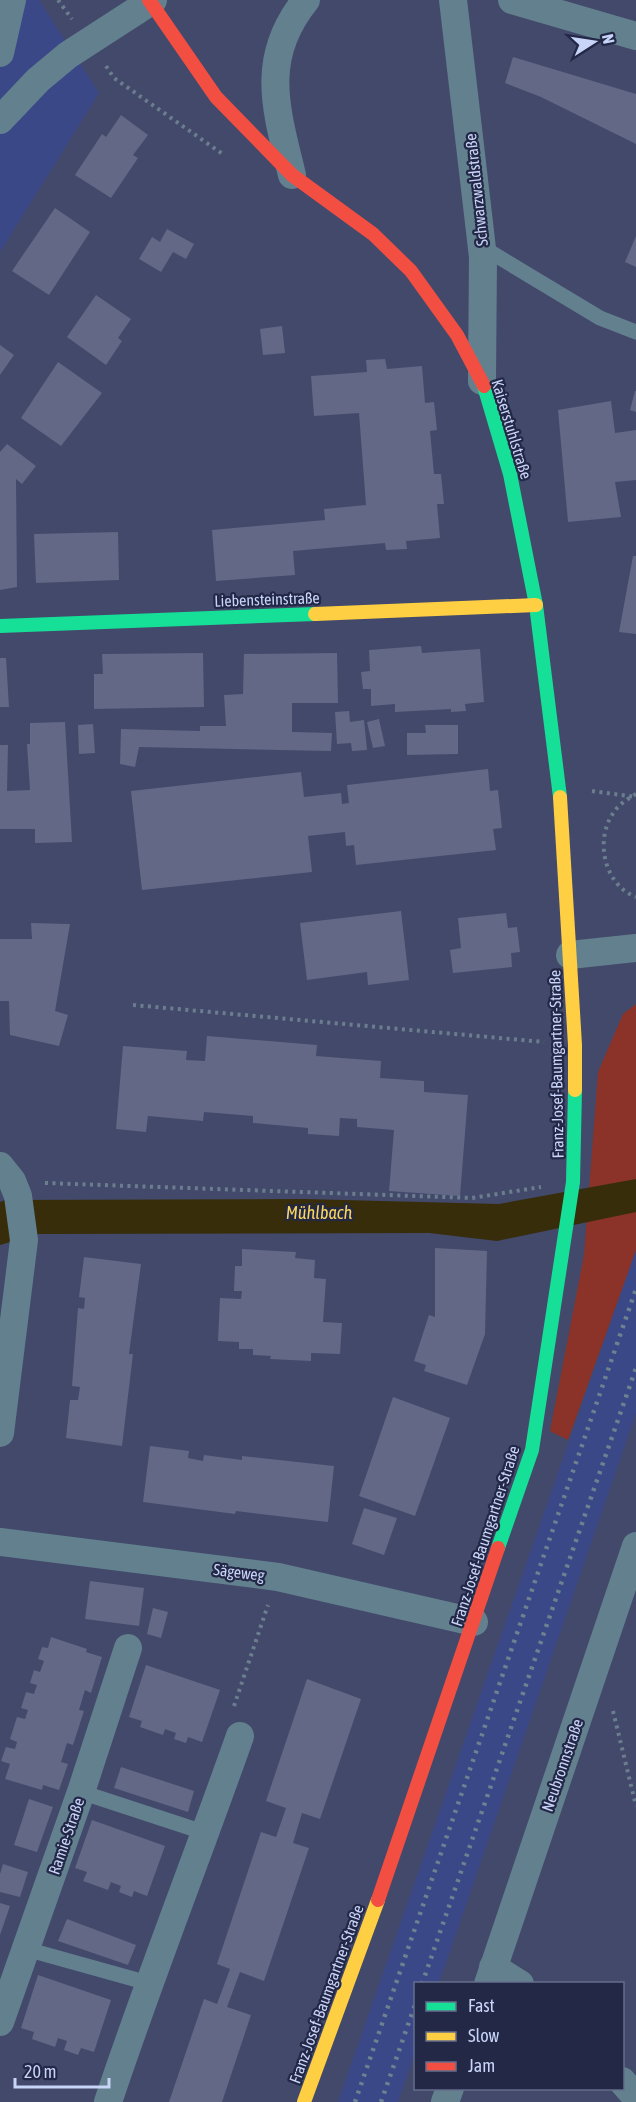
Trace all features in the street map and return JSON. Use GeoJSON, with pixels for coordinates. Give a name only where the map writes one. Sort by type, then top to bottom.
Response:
{"type":"FeatureCollection","features":[{"type":"Feature","properties":{"kind":"main road","name":"Kaiserstuhlstraße"},"geometry":{"type":"LineString","coordinates":[[150,0],[216,97],[291,175],[373,234],[411,271],[457,334],[482,381],[510,474],[536,605],[559,785],[570,955]]}},
{"type":"Feature","properties":{"kind":"main road","name":"Liebensteinstraße"},"geometry":{"type":"LineString","coordinates":[[0,626],[536,605]]}},
{"type":"Feature","properties":{"kind":"main road","name":"Franz-Josef-Baumgartner-Straße"},"geometry":{"type":"LineString","coordinates":[[304,2102],[368,1929],[532,1450],[573,1184],[575,1045],[570,955]]}},
{"type":"Feature","properties":{"kind":"street"},"geometry":{"type":"LineString","coordinates":[[0,53],[12,0]]}},
{"type":"Feature","properties":{"kind":"street"},"geometry":{"type":"LineString","coordinates":[[0,120],[38,80],[88,42],[150,0]]}},
{"type":"Feature","properties":{"kind":"street"},"geometry":{"type":"LineString","coordinates":[[291,175],[276,110],[274,74],[278,50],[291,19],[306,0]]}},
{"type":"Feature","properties":{"kind":"street","name":"Schwarzwaldstraße"},"geometry":{"type":"LineString","coordinates":[[453,0],[482,247],[482,381]]}},
{"type":"Feature","properties":{"kind":"street"},"geometry":{"type":"LineString","coordinates":[[512,0],[636,36]]}},
{"type":"Feature","properties":{"kind":"street"},"geometry":{"type":"LineString","coordinates":[[570,955],[636,948]]}},
{"type":"Feature","properties":{"kind":"street"},"geometry":{"type":"LineString","coordinates":[[0,1433],[24,1240],[10,1181]]}},
{"type":"Feature","properties":{"kind":"street","name":"Sägeweg"},"geometry":{"type":"LineString","coordinates":[[0,1542],[278,1577],[474,1622]]}},
{"type":"Feature","properties":{"kind":"street","name":"Neubronnstraße"},"geometry":{"type":"LineString","coordinates":[[490,1975],[636,1546]]}},
{"type":"Feature","properties":{"kind":"street","name":"Ramie-Straße"},"geometry":{"type":"LineString","coordinates":[[0,2022],[81,1792],[128,1648]]}},
{"type":"Feature","properties":{"kind":"street"},"geometry":{"type":"LineString","coordinates":[[108,2102],[148,1983],[206,1833],[240,1736]]}},
{"type":"Feature","properties":{"kind":"street"},"geometry":{"type":"LineString","coordinates":[[490,1975],[516,1982]]}},
{"type":"Feature","properties":{"kind":"street"},"geometry":{"type":"LineString","coordinates":[[624,2083],[636,2097]]}},
{"type":"Feature","properties":{"kind":"lane"},"geometry":{"type":"LineString","coordinates":[[482,247],[600,318],[636,332]]}},
{"type":"Feature","properties":{"kind":"lane"},"geometry":{"type":"LineString","coordinates":[[81,1792],[206,1833]]}},
{"type":"Feature","properties":{"kind":"lane"},"geometry":{"type":"LineString","coordinates":[[26,1949],[148,1983]]}},
{"type":"Feature","properties":{"kind":"path"},"geometry":{"type":"LineString","coordinates":[[58,0],[114,78],[232,160]]}},
{"type":"Feature","properties":{"kind":"path"},"geometry":{"type":"LineString","coordinates":[[559,785],[636,796]]}},
{"type":"Feature","properties":{"kind":"path"},"geometry":{"type":"LineString","coordinates":[[636,796],[615,810],[608,821],[603,840],[610,872],[618,886],[636,897]]}},
{"type":"Feature","properties":{"kind":"path"},"geometry":{"type":"LineString","coordinates":[[133,1005],[575,1045]]}},
{"type":"Feature","properties":{"kind":"path"},"geometry":{"type":"LineString","coordinates":[[10,1181],[472,1198],[573,1184]]}},
{"type":"Feature","properties":{"kind":"path"},"geometry":{"type":"LineString","coordinates":[[240,1736],[232,1710],[278,1577]]}},
{"type":"Feature","properties":{"kind":"path"},"geometry":{"type":"LineString","coordinates":[[612,1707],[620,1730],[636,1806]]}},
{"type":"Feature","properties":{"kind":"shaded area"},"geometry":{"type":"Polygon","coordinates":[[[0,0],[39,0],[99,93],[0,252],[0,0]]]}},
{"type":"Feature","properties":{"kind":"shaded area"},"geometry":{"type":"Polygon","coordinates":[[[636,1004],[636,1250],[568,1440],[550,1431],[584,1255],[598,1072],[623,1014],[636,1004]]]}},
{"type":"Feature","properties":{"kind":"shaded area"},"geometry":{"type":"Polygon","coordinates":[[[636,1250],[636,1413],[439,1982],[414,1982],[414,2056],[398,2102],[338,2102],[636,1250]]]}},
{"type":"Feature","properties":{"kind":"water","name":"Mühlbach"},"geometry":{"type":"Polygon","coordinates":[[[636,1179],[636,1212],[497,1241],[429,1233],[38,1234],[0,1245],[0,1202],[5,1200],[304,1199],[499,1204],[636,1179]]]}},
{"type":"Feature","properties":{"kind":"building"},"geometry":{"type":"Polygon","coordinates":[[[513,57],[636,94],[636,144],[541,97],[505,83],[513,57]]]}},
{"type":"Feature","properties":{"kind":"building"},"geometry":{"type":"Polygon","coordinates":[[[121,115],[148,135],[133,155],[138,158],[111,198],[75,175],[102,134],[106,137],[121,115]]]}},
{"type":"Feature","properties":{"kind":"building"},"geometry":{"type":"Polygon","coordinates":[[[55,208],[90,232],[49,295],[12,271],[55,208]]]}},
{"type":"Feature","properties":{"kind":"building"},"geometry":{"type":"Polygon","coordinates":[[[167,229],[194,244],[186,259],[173,252],[161,272],[139,259],[152,237],[160,242],[167,229]]]}},
{"type":"Feature","properties":{"kind":"building"},"geometry":{"type":"Polygon","coordinates":[[[636,236],[636,267],[625,262],[636,236]]]}},
{"type":"Feature","properties":{"kind":"building"},"geometry":{"type":"Polygon","coordinates":[[[96,295],[131,319],[118,338],[122,341],[106,365],[67,337],[96,295]]]}},
{"type":"Feature","properties":{"kind":"building"},"geometry":{"type":"Polygon","coordinates":[[[282,326],[285,353],[263,355],[260,329],[282,326]]]}},
{"type":"Feature","properties":{"kind":"building"},"geometry":{"type":"Polygon","coordinates":[[[0,345],[14,355],[0,375],[0,345]]]}},
{"type":"Feature","properties":{"kind":"building"},"geometry":{"type":"Polygon","coordinates":[[[385,359],[387,369],[422,366],[425,403],[434,402],[437,430],[430,431],[434,474],[441,474],[444,504],[437,504],[440,538],[406,541],[407,549],[386,550],[385,543],[293,551],[295,575],[216,581],[212,530],[325,520],[324,509],[366,505],[359,413],[314,416],[311,376],[367,372],[366,360],[385,359]]]}},
{"type":"Feature","properties":{"kind":"building"},"geometry":{"type":"Polygon","coordinates":[[[58,362],[102,393],[61,446],[21,418],[58,362]]]}},
{"type":"Feature","properties":{"kind":"building"},"geometry":{"type":"Polygon","coordinates":[[[636,391],[636,412],[630,410],[636,391]]]}},
{"type":"Feature","properties":{"kind":"building"},"geometry":{"type":"Polygon","coordinates":[[[611,401],[615,433],[636,430],[636,480],[615,482],[621,517],[568,522],[558,410],[611,401]]]}},
{"type":"Feature","properties":{"kind":"building"},"geometry":{"type":"Polygon","coordinates":[[[7,444],[36,466],[22,484],[16,479],[17,587],[0,590],[0,452],[7,444]]]}},
{"type":"Feature","properties":{"kind":"building"},"geometry":{"type":"Polygon","coordinates":[[[118,532],[119,580],[36,583],[34,534],[118,532]]]}},
{"type":"Feature","properties":{"kind":"building"},"geometry":{"type":"Polygon","coordinates":[[[633,556],[636,556],[636,634],[619,632],[633,556]]]}},
{"type":"Feature","properties":{"kind":"building"},"geometry":{"type":"Polygon","coordinates":[[[421,646],[422,653],[480,649],[484,702],[465,704],[466,711],[451,712],[451,709],[395,712],[395,704],[371,706],[371,689],[363,689],[361,672],[370,671],[369,650],[421,646]]]}},
{"type":"Feature","properties":{"kind":"building"},"geometry":{"type":"Polygon","coordinates":[[[203,653],[204,707],[94,709],[94,674],[103,674],[102,654],[203,653]]]}},
{"type":"Feature","properties":{"kind":"building"},"geometry":{"type":"Polygon","coordinates":[[[337,653],[338,703],[292,703],[292,732],[332,733],[331,751],[139,747],[135,767],[120,764],[121,729],[200,731],[200,726],[226,726],[224,695],[243,694],[244,654],[337,653]]]}},
{"type":"Feature","properties":{"kind":"building"},"geometry":{"type":"Polygon","coordinates":[[[0,658],[6,658],[9,707],[0,707],[0,658]]]}},
{"type":"Feature","properties":{"kind":"building"},"geometry":{"type":"Polygon","coordinates":[[[349,711],[350,722],[364,720],[367,750],[352,751],[351,743],[337,744],[335,712],[349,711]]]}},
{"type":"Feature","properties":{"kind":"building"},"geometry":{"type":"Polygon","coordinates":[[[379,719],[385,746],[373,748],[367,722],[379,719]]]}},
{"type":"Feature","properties":{"kind":"building"},"geometry":{"type":"Polygon","coordinates":[[[65,722],[72,842],[35,843],[35,829],[0,829],[0,745],[8,745],[7,791],[30,790],[27,744],[30,744],[30,723],[65,722]]]}},
{"type":"Feature","properties":{"kind":"building"},"geometry":{"type":"Polygon","coordinates":[[[93,724],[95,753],[79,754],[78,725],[93,724]]]}},
{"type":"Feature","properties":{"kind":"building"},"geometry":{"type":"Polygon","coordinates":[[[425,725],[458,725],[458,754],[407,755],[407,733],[426,733],[425,725]]]}},
{"type":"Feature","properties":{"kind":"building"},"geometry":{"type":"Polygon","coordinates":[[[488,769],[490,791],[498,790],[502,828],[493,829],[496,850],[356,865],[354,845],[346,846],[345,832],[308,836],[312,872],[142,890],[131,791],[301,772],[304,797],[341,793],[342,804],[349,803],[347,785],[488,769]]]}},
{"type":"Feature","properties":{"kind":"building"},"geometry":{"type":"Polygon","coordinates":[[[401,911],[409,980],[368,985],[367,972],[307,980],[300,923],[401,911]]]}},
{"type":"Feature","properties":{"kind":"building"},"geometry":{"type":"Polygon","coordinates":[[[506,913],[508,928],[517,927],[520,952],[511,953],[512,967],[453,973],[450,950],[461,948],[458,918],[506,913]]]}},
{"type":"Feature","properties":{"kind":"building"},"geometry":{"type":"Polygon","coordinates":[[[31,923],[70,924],[55,1011],[68,1015],[59,1046],[10,1035],[9,1001],[0,1001],[0,939],[32,939],[31,923]]]}},
{"type":"Feature","properties":{"kind":"building"},"geometry":{"type":"Polygon","coordinates":[[[207,1036],[317,1045],[316,1056],[381,1061],[380,1078],[424,1081],[424,1092],[468,1095],[460,1196],[389,1191],[394,1130],[357,1127],[357,1119],[340,1118],[339,1136],[308,1134],[308,1128],[253,1123],[253,1116],[204,1112],[203,1121],[148,1116],[146,1132],[116,1129],[123,1046],[187,1051],[186,1060],[205,1061],[207,1036]]]}},
{"type":"Feature","properties":{"kind":"building"},"geometry":{"type":"Polygon","coordinates":[[[435,1248],[487,1251],[485,1334],[467,1385],[424,1371],[426,1365],[414,1361],[429,1315],[435,1317],[435,1248]]]}},
{"type":"Feature","properties":{"kind":"building"},"geometry":{"type":"Polygon","coordinates":[[[242,1249],[296,1252],[295,1258],[315,1260],[314,1278],[326,1279],[323,1322],[342,1323],[340,1354],[311,1353],[311,1361],[270,1359],[271,1356],[253,1355],[253,1349],[239,1349],[239,1342],[218,1341],[220,1298],[241,1299],[242,1291],[234,1291],[235,1266],[242,1266],[242,1249]]]}},
{"type":"Feature","properties":{"kind":"building"},"geometry":{"type":"Polygon","coordinates":[[[84,1257],[141,1264],[129,1354],[133,1354],[122,1446],[66,1438],[70,1400],[78,1400],[80,1387],[72,1386],[78,1308],[84,1309],[85,1298],[79,1297],[84,1257]]]}},
{"type":"Feature","properties":{"kind":"building"},"geometry":{"type":"Polygon","coordinates":[[[393,1397],[450,1418],[415,1516],[359,1496],[393,1397]]]}},
{"type":"Feature","properties":{"kind":"building"},"geometry":{"type":"Polygon","coordinates":[[[150,1446],[189,1451],[188,1458],[203,1461],[204,1455],[242,1460],[242,1456],[334,1466],[328,1522],[236,1511],[235,1514],[143,1502],[150,1446]]]}},
{"type":"Feature","properties":{"kind":"building"},"geometry":{"type":"Polygon","coordinates":[[[364,1508],[397,1518],[384,1555],[352,1544],[364,1508]]]}},
{"type":"Feature","properties":{"kind":"building"},"geometry":{"type":"Polygon","coordinates":[[[90,1581],[144,1588],[139,1626],[85,1619],[90,1581]]]}},
{"type":"Feature","properties":{"kind":"building"},"geometry":{"type":"Polygon","coordinates":[[[153,1608],[168,1612],[161,1638],[147,1634],[153,1608]]]}},
{"type":"Feature","properties":{"kind":"building"},"geometry":{"type":"Polygon","coordinates":[[[51,1637],[87,1649],[86,1652],[102,1657],[91,1693],[85,1690],[79,1710],[84,1711],[73,1745],[67,1743],[61,1762],[68,1764],[59,1790],[43,1785],[42,1790],[5,1779],[10,1764],[1,1761],[6,1747],[15,1749],[17,1742],[10,1739],[17,1717],[25,1719],[28,1710],[21,1708],[26,1692],[34,1694],[37,1685],[30,1683],[34,1670],[40,1672],[44,1661],[38,1659],[42,1647],[48,1648],[51,1637]]]}},
{"type":"Feature","properties":{"kind":"building"},"geometry":{"type":"Polygon","coordinates":[[[146,1665],[220,1690],[202,1742],[188,1737],[186,1743],[174,1739],[176,1733],[165,1729],[163,1735],[140,1727],[142,1721],[129,1717],[146,1665]]]}},
{"type":"Feature","properties":{"kind":"building"},"geometry":{"type":"Polygon","coordinates":[[[307,1679],[361,1699],[320,1819],[302,1813],[293,1843],[309,1848],[264,1981],[240,1972],[227,2007],[251,2015],[222,2102],[169,2102],[204,1999],[217,2004],[230,1969],[217,1964],[261,1832],[276,1837],[286,1808],[266,1801],[307,1679]]]}},
{"type":"Feature","properties":{"kind":"building"},"geometry":{"type":"Polygon","coordinates":[[[121,1767],[194,1791],[188,1812],[114,1788],[121,1767]]]}},
{"type":"Feature","properties":{"kind":"building"},"geometry":{"type":"Polygon","coordinates":[[[29,1799],[53,1807],[37,1852],[14,1845],[29,1799]]]}},
{"type":"Feature","properties":{"kind":"building"},"geometry":{"type":"Polygon","coordinates":[[[92,1820],[165,1846],[147,1896],[134,1891],[132,1897],[119,1892],[121,1886],[111,1882],[108,1890],[83,1881],[87,1872],[75,1868],[92,1820]]]}},
{"type":"Feature","properties":{"kind":"building"},"geometry":{"type":"Polygon","coordinates":[[[3,1864],[28,1872],[20,1897],[0,1892],[0,1874],[3,1864]]]}},
{"type":"Feature","properties":{"kind":"building"},"geometry":{"type":"Polygon","coordinates":[[[0,1903],[10,1906],[0,1935],[0,1903]]]}},
{"type":"Feature","properties":{"kind":"building"},"geometry":{"type":"Polygon","coordinates":[[[67,1919],[136,1945],[128,1965],[58,1941],[67,1919]]]}},
{"type":"Feature","properties":{"kind":"building"},"geometry":{"type":"Polygon","coordinates":[[[38,1975],[111,2000],[94,2052],[81,2048],[78,2055],[64,2050],[67,2041],[58,2038],[55,2047],[32,2039],[34,2032],[21,2028],[38,1975]]]}},
{"type":"Feature","properties":{"kind":"railway"},"geometry":{"type":"LineString","coordinates":[[355,2102],[636,1289]]}},
{"type":"Feature","properties":{"kind":"railway"},"geometry":{"type":"LineString","coordinates":[[423,1982],[636,1368]]}},
{"type":"Feature","properties":{"kind":"railway"},"geometry":{"type":"LineString","coordinates":[[381,2102],[414,2008]]}},
{"type":"Feature","properties":{"kind":"traffic: fast"},"geometry":{"type":"LineString","coordinates":[[484,386],[510,474],[536,605],[560,797]]}},
{"type":"Feature","properties":{"kind":"traffic: fast"},"geometry":{"type":"LineString","coordinates":[[0,626],[315,614]]}},
{"type":"Feature","properties":{"kind":"traffic: fast"},"geometry":{"type":"LineString","coordinates":[[498,1548],[532,1450],[573,1182],[575,1090]]}},
{"type":"Feature","properties":{"kind":"traffic: slow"},"geometry":{"type":"LineString","coordinates":[[315,614],[536,605]]}},
{"type":"Feature","properties":{"kind":"traffic: slow"},"geometry":{"type":"LineString","coordinates":[[560,797],[575,1045],[575,1090]]}},
{"type":"Feature","properties":{"kind":"traffic: slow"},"geometry":{"type":"LineString","coordinates":[[304,2102],[378,1900]]}},
{"type":"Feature","properties":{"kind":"traffic: jam"},"geometry":{"type":"LineString","coordinates":[[149,0],[216,97],[292,175],[373,234],[411,271],[457,335],[484,386]]}},
{"type":"Feature","properties":{"kind":"traffic: jam"},"geometry":{"type":"LineString","coordinates":[[378,1900],[498,1548]]}}]}
